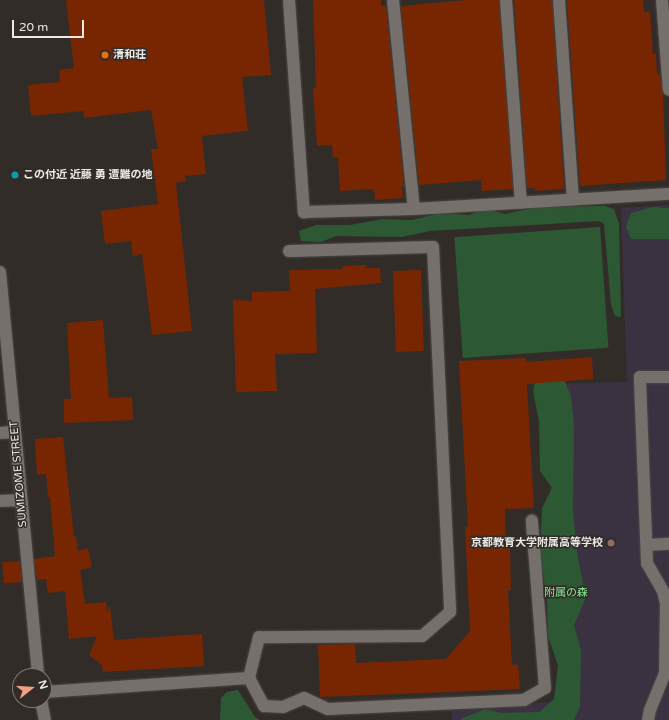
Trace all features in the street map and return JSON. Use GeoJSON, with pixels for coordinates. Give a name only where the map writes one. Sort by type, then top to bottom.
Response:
{"type":"FeatureCollection","features":[{"type":"Feature","properties":{"kind":"street"},"geometry":{"type":"LineString","coordinates":[[289,0],[304,212],[414,209],[669,194]]}},
{"type":"Feature","properties":{"kind":"street"},"geometry":{"type":"LineString","coordinates":[[393,0],[414,209]]}},
{"type":"Feature","properties":{"kind":"street"},"geometry":{"type":"LineString","coordinates":[[506,0],[521,202]]}},
{"type":"Feature","properties":{"kind":"street"},"geometry":{"type":"LineString","coordinates":[[558,0],[573,199]]}},
{"type":"Feature","properties":{"kind":"street"},"geometry":{"type":"LineString","coordinates":[[662,0],[669,90]]}},
{"type":"Feature","properties":{"kind":"street"},"geometry":{"type":"LineString","coordinates":[[290,251],[433,247],[450,612],[422,636],[259,637],[249,678],[264,706],[284,707],[304,698],[328,709],[524,700],[545,688],[532,521]]}},
{"type":"Feature","properties":{"kind":"street","name":"SUMIZOME STREET"},"geometry":{"type":"LineString","coordinates":[[0,272],[37,668]]}},
{"type":"Feature","properties":{"kind":"street"},"geometry":{"type":"LineString","coordinates":[[648,720],[650,710],[665,673],[667,660],[666,604],[663,591],[647,563],[640,377],[669,377]]}},
{"type":"Feature","properties":{"kind":"street"},"geometry":{"type":"LineString","coordinates":[[0,433],[14,432]]}},
{"type":"Feature","properties":{"kind":"street"},"geometry":{"type":"LineString","coordinates":[[0,501],[21,500]]}},
{"type":"Feature","properties":{"kind":"street"},"geometry":{"type":"LineString","coordinates":[[647,545],[669,544]]}},
{"type":"Feature","properties":{"kind":"street"},"geometry":{"type":"LineString","coordinates":[[52,691],[249,678]]}},
{"type":"Feature","properties":{"kind":"street"},"geometry":{"type":"LineString","coordinates":[[43,708],[45,720]]}},
{"type":"Feature","properties":{"kind":"shaded area","name":"京都教育大学附属高等学校"},"geometry":{"type":"Polygon","coordinates":[[[669,205],[669,720],[452,720],[452,711],[559,701],[546,384],[627,382],[621,208],[669,205]]]}},
{"type":"Feature","properties":{"kind":"green space"},"geometry":{"type":"Polygon","coordinates":[[[605,206],[614,209],[619,224],[621,317],[615,316],[611,304],[604,224],[599,221],[430,231],[402,237],[336,236],[321,242],[301,241],[299,231],[316,225],[350,225],[383,219],[412,220],[441,213],[470,215],[480,210],[490,210],[505,214],[538,207],[605,206]]]}},
{"type":"Feature","properties":{"kind":"green space"},"geometry":{"type":"Polygon","coordinates":[[[653,207],[669,208],[669,239],[631,239],[626,227],[631,213],[653,207]]]}},
{"type":"Feature","properties":{"kind":"green space"},"geometry":{"type":"Polygon","coordinates":[[[600,227],[608,348],[463,358],[454,237],[600,227]]]}},
{"type":"Feature","properties":{"kind":"green space","name":"附属の森"},"geometry":{"type":"Polygon","coordinates":[[[537,373],[562,374],[571,396],[574,425],[573,512],[578,559],[586,597],[574,625],[581,650],[580,707],[574,720],[459,720],[485,709],[501,713],[539,712],[554,699],[558,665],[548,637],[547,598],[540,557],[542,508],[552,488],[540,471],[539,421],[533,391],[537,373]]]}},
{"type":"Feature","properties":{"kind":"green space"},"geometry":{"type":"Polygon","coordinates":[[[238,690],[255,717],[260,720],[220,720],[221,698],[227,692],[238,690]]]}},
{"type":"Feature","properties":{"kind":"building"},"geometry":{"type":"Polygon","coordinates":[[[66,0],[264,0],[271,75],[242,77],[248,131],[202,136],[206,174],[185,176],[186,181],[176,183],[192,331],[152,335],[142,254],[133,256],[131,241],[105,244],[101,211],[158,204],[151,149],[158,149],[151,110],[84,118],[83,111],[31,116],[28,85],[60,82],[59,70],[74,68],[66,0]]]}},
{"type":"Feature","properties":{"kind":"building"},"geometry":{"type":"Polygon","coordinates":[[[313,0],[381,0],[381,6],[386,6],[404,186],[402,186],[403,198],[375,200],[374,189],[340,191],[338,157],[333,157],[332,145],[317,146],[313,88],[316,88],[313,0]]]}},
{"type":"Feature","properties":{"kind":"building"},"geometry":{"type":"Polygon","coordinates":[[[467,0],[499,0],[513,189],[482,191],[481,180],[419,185],[401,6],[467,0]]]}},
{"type":"Feature","properties":{"kind":"building"},"geometry":{"type":"Polygon","coordinates":[[[514,0],[552,0],[564,189],[535,191],[535,188],[527,188],[514,0]]]}},
{"type":"Feature","properties":{"kind":"building"},"geometry":{"type":"Polygon","coordinates":[[[567,0],[643,0],[644,12],[650,12],[653,54],[656,54],[657,74],[660,74],[663,95],[666,180],[580,186],[567,0]]]}},
{"type":"Feature","properties":{"kind":"building"},"geometry":{"type":"Polygon","coordinates":[[[366,265],[366,268],[380,268],[381,283],[315,289],[317,353],[275,354],[277,391],[236,392],[233,300],[252,301],[252,292],[290,291],[289,270],[343,269],[342,266],[366,265]]]}},
{"type":"Feature","properties":{"kind":"building"},"geometry":{"type":"Polygon","coordinates":[[[421,270],[424,351],[396,352],[393,271],[421,270]]]}},
{"type":"Feature","properties":{"kind":"building"},"geometry":{"type":"Polygon","coordinates":[[[103,320],[109,398],[132,397],[133,420],[64,423],[64,399],[71,399],[67,323],[103,320]]]}},
{"type":"Feature","properties":{"kind":"building"},"geometry":{"type":"Polygon","coordinates":[[[592,357],[593,379],[527,384],[534,508],[505,509],[506,548],[510,548],[511,590],[508,590],[512,665],[518,664],[520,689],[320,697],[318,645],[355,644],[356,663],[446,659],[470,631],[465,527],[468,527],[459,361],[526,358],[526,362],[592,357]]]}},
{"type":"Feature","properties":{"kind":"building"},"geometry":{"type":"Polygon","coordinates":[[[63,437],[74,537],[76,536],[78,551],[88,548],[92,567],[80,570],[85,604],[106,602],[107,613],[110,606],[114,640],[202,634],[204,666],[103,672],[102,665],[89,655],[97,636],[69,639],[65,591],[48,593],[46,579],[37,580],[34,559],[55,556],[50,497],[48,497],[46,474],[37,475],[35,439],[63,437]]]}},
{"type":"Feature","properties":{"kind":"building"},"geometry":{"type":"Polygon","coordinates":[[[20,561],[22,582],[4,583],[2,563],[20,561]]]}},
{"type":"Feature","properties":{"kind":"place","name":"清和荘"},"geometry":{"type":"Point","coordinates":[105,55]}},
{"type":"Feature","properties":{"kind":"place","name":"この付近 近藤 勇 遭難の地"},"geometry":{"type":"Point","coordinates":[15,175]}},
{"type":"Feature","properties":{"kind":"place","name":"京都教育大学附属高等学校"},"geometry":{"type":"Point","coordinates":[611,543]}}]}
